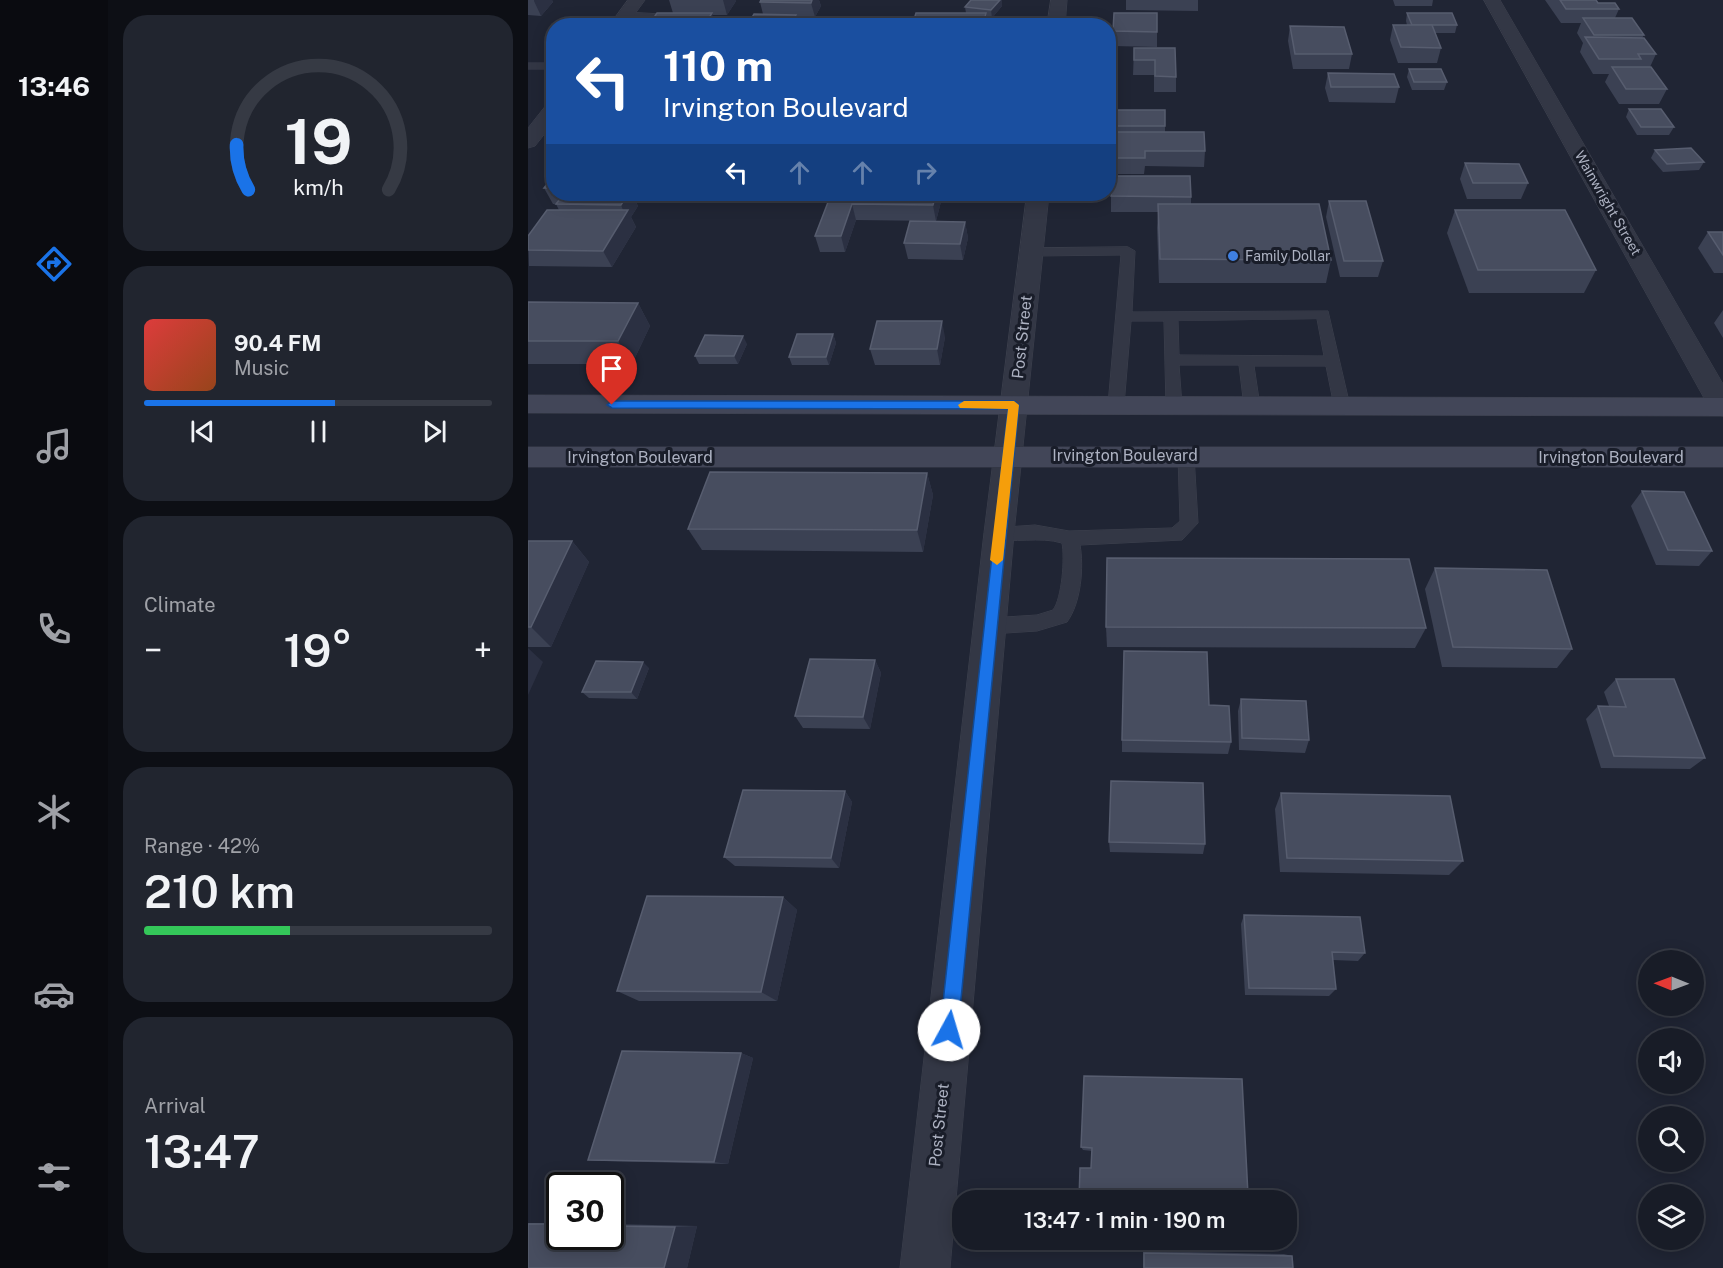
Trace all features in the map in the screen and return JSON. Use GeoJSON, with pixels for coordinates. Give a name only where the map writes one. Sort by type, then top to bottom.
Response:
{"type":"FeatureCollection","features":[{"type":"Feature","properties":{"kind":"main road","name":"Irvington Boulevard"},"geometry":{"type":"LineString","coordinates":[[528,404],[665,431],[1008,455],[1723,457]]}},
{"type":"Feature","properties":{"kind":"main road","name":"Irvington Boulevard"},"geometry":{"type":"LineString","coordinates":[[528,457],[665,431],[1014,405],[1723,407]]}},
{"type":"Feature","properties":{"kind":"street"},"geometry":{"type":"LineString","coordinates":[[623,18],[637,0]]}},
{"type":"Feature","properties":{"kind":"street"},"geometry":{"type":"LineString","coordinates":[[1057,18],[1059,0]]}},
{"type":"Feature","properties":{"kind":"street","name":"Wainwright Street"},"geometry":{"type":"LineString","coordinates":[[1492,0],[1723,407]]}},
{"type":"Feature","properties":{"kind":"street"},"geometry":{"type":"LineString","coordinates":[[528,142],[546,118]]}},
{"type":"Feature","properties":{"kind":"street","name":"Post Street"},"geometry":{"type":"LineString","coordinates":[[925,1268],[999,533],[1037,201]]}},
{"type":"Feature","properties":{"kind":"lane"},"geometry":{"type":"LineString","coordinates":[[528,66],[546,66]]}},
{"type":"Feature","properties":{"kind":"lane"},"geometry":{"type":"LineString","coordinates":[[1031,252],[1128,251],[1116,405]]}},
{"type":"Feature","properties":{"kind":"lane"},"geometry":{"type":"LineString","coordinates":[[1124,316],[1323,314],[1342,406]]}},
{"type":"Feature","properties":{"kind":"lane"},"geometry":{"type":"LineString","coordinates":[[1172,317],[1171,360],[1174,406]]}},
{"type":"Feature","properties":{"kind":"lane"},"geometry":{"type":"LineString","coordinates":[[1171,360],[1333,361]]}},
{"type":"Feature","properties":{"kind":"lane"},"geometry":{"type":"LineString","coordinates":[[1246,361],[1252,406]]}},
{"type":"Feature","properties":{"kind":"lane"},"geometry":{"type":"LineString","coordinates":[[999,533],[1034,531],[1058,533],[1069,538],[1176,535],[1189,523],[1186,456]]}},
{"type":"Feature","properties":{"kind":"lane"},"geometry":{"type":"LineString","coordinates":[[990,626],[1046,622],[1060,617],[1066,606],[1072,557],[1073,545],[1069,538]]}},
{"type":"Feature","properties":{"kind":"building"},"geometry":{"type":"Polygon","coordinates":[[[761,0],[812,0],[811,3],[760,2],[761,0]]]}},
{"type":"Feature","properties":{"kind":"building"},"geometry":{"type":"Polygon","coordinates":[[[971,0],[1000,0],[991,10],[965,7],[971,0]]]}},
{"type":"Feature","properties":{"kind":"building"},"geometry":{"type":"Polygon","coordinates":[[[1560,0],[1596,0],[1598,3],[1615,3],[1619,9],[1566,9],[1560,0]]]}},
{"type":"Feature","properties":{"kind":"building"},"geometry":{"type":"Polygon","coordinates":[[[657,13],[712,13],[709,18],[654,18],[657,13]]]}},
{"type":"Feature","properties":{"kind":"building"},"geometry":{"type":"Polygon","coordinates":[[[916,13],[986,13],[985,18],[914,18],[916,13]]]}},
{"type":"Feature","properties":{"kind":"building"},"geometry":{"type":"Polygon","coordinates":[[[1114,13],[1157,13],[1157,32],[1116,31],[1116,18],[1114,18],[1114,13]]]}},
{"type":"Feature","properties":{"kind":"building"},"geometry":{"type":"Polygon","coordinates":[[[1407,13],[1452,13],[1457,25],[1412,25],[1407,13]]]}},
{"type":"Feature","properties":{"kind":"building"},"geometry":{"type":"Polygon","coordinates":[[[754,14],[796,15],[794,18],[752,18],[754,14]]]}},
{"type":"Feature","properties":{"kind":"building"},"geometry":{"type":"Polygon","coordinates":[[[1583,18],[1632,18],[1644,35],[1594,35],[1583,18]]]}},
{"type":"Feature","properties":{"kind":"building"},"geometry":{"type":"Polygon","coordinates":[[[1393,25],[1432,25],[1441,48],[1401,47],[1393,25]]]}},
{"type":"Feature","properties":{"kind":"building"},"geometry":{"type":"Polygon","coordinates":[[[1290,26],[1344,27],[1352,54],[1295,54],[1290,26]]]}},
{"type":"Feature","properties":{"kind":"building"},"geometry":{"type":"Polygon","coordinates":[[[1585,37],[1644,38],[1656,54],[1638,54],[1641,59],[1599,59],[1585,37]]]}},
{"type":"Feature","properties":{"kind":"building"},"geometry":{"type":"Polygon","coordinates":[[[1134,48],[1175,48],[1176,77],[1155,76],[1155,60],[1134,60],[1134,48]]]}},
{"type":"Feature","properties":{"kind":"building"},"geometry":{"type":"Polygon","coordinates":[[[1612,67],[1651,67],[1667,89],[1626,89],[1612,67]]]}},
{"type":"Feature","properties":{"kind":"building"},"geometry":{"type":"Polygon","coordinates":[[[1409,69],[1441,69],[1447,82],[1414,82],[1409,69]]]}},
{"type":"Feature","properties":{"kind":"building"},"geometry":{"type":"Polygon","coordinates":[[[1328,73],[1394,74],[1399,87],[1331,87],[1328,73]]]}},
{"type":"Feature","properties":{"kind":"building"},"geometry":{"type":"Polygon","coordinates":[[[1629,109],[1661,109],[1674,127],[1641,127],[1629,109]]]}},
{"type":"Feature","properties":{"kind":"building"},"geometry":{"type":"Polygon","coordinates":[[[1116,110],[1165,110],[1165,126],[1116,126],[1116,110]]]}},
{"type":"Feature","properties":{"kind":"building"},"geometry":{"type":"Polygon","coordinates":[[[1116,132],[1204,132],[1205,151],[1145,151],[1145,158],[1116,158],[1116,132]]]}},
{"type":"Feature","properties":{"kind":"building"},"geometry":{"type":"Polygon","coordinates":[[[1691,148],[1704,162],[1667,164],[1655,150],[1691,148]]]}},
{"type":"Feature","properties":{"kind":"building"},"geometry":{"type":"Polygon","coordinates":[[[1465,163],[1519,164],[1528,183],[1473,183],[1465,163]]]}},
{"type":"Feature","properties":{"kind":"building"},"geometry":{"type":"Polygon","coordinates":[[[1116,176],[1190,176],[1191,197],[1116,196],[1116,176]]]}},
{"type":"Feature","properties":{"kind":"building"},"geometry":{"type":"Polygon","coordinates":[[[558,201],[624,201],[621,205],[556,204],[558,201]]]}},
{"type":"Feature","properties":{"kind":"building"},"geometry":{"type":"Polygon","coordinates":[[[828,201],[934,201],[933,205],[852,204],[841,236],[815,236],[828,201]]]}},
{"type":"Feature","properties":{"kind":"building"},"geometry":{"type":"Polygon","coordinates":[[[1329,201],[1366,201],[1383,261],[1344,261],[1329,201]]]}},
{"type":"Feature","properties":{"kind":"building"},"geometry":{"type":"Polygon","coordinates":[[[1158,204],[1319,204],[1331,260],[1160,259],[1158,204]]]}},
{"type":"Feature","properties":{"kind":"building"},"geometry":{"type":"Polygon","coordinates":[[[547,210],[628,210],[603,251],[528,250],[528,236],[547,210]]]}},
{"type":"Feature","properties":{"kind":"building"},"geometry":{"type":"Polygon","coordinates":[[[1455,210],[1565,210],[1596,270],[1478,270],[1455,210]]]}},
{"type":"Feature","properties":{"kind":"building"},"geometry":{"type":"Polygon","coordinates":[[[910,221],[965,222],[960,244],[904,243],[910,221]]]}},
{"type":"Feature","properties":{"kind":"building"},"geometry":{"type":"Polygon","coordinates":[[[1708,232],[1723,232],[1723,255],[1708,232]]]}},
{"type":"Feature","properties":{"kind":"building"},"geometry":{"type":"Polygon","coordinates":[[[528,302],[638,303],[618,341],[528,341],[528,302]]]}},
{"type":"Feature","properties":{"kind":"building"},"geometry":{"type":"Polygon","coordinates":[[[877,321],[942,321],[937,349],[870,349],[877,321]]]}},
{"type":"Feature","properties":{"kind":"building"},"geometry":{"type":"Polygon","coordinates":[[[797,334],[833,334],[826,357],[789,357],[797,334]]]}},
{"type":"Feature","properties":{"kind":"building"},"geometry":{"type":"Polygon","coordinates":[[[705,335],[743,336],[734,356],[695,356],[705,335]]]}},
{"type":"Feature","properties":{"kind":"building"},"geometry":{"type":"Polygon","coordinates":[[[710,472],[927,473],[917,530],[688,529],[710,472]]]}},
{"type":"Feature","properties":{"kind":"building"},"geometry":{"type":"Polygon","coordinates":[[[1642,491],[1684,492],[1712,551],[1668,550],[1642,491]]]}},
{"type":"Feature","properties":{"kind":"building"},"geometry":{"type":"Polygon","coordinates":[[[528,541],[572,541],[531,627],[528,627],[528,541]]]}},
{"type":"Feature","properties":{"kind":"building"},"geometry":{"type":"Polygon","coordinates":[[[1107,558],[1409,559],[1426,628],[1106,627],[1107,558]]]}},
{"type":"Feature","properties":{"kind":"building"},"geometry":{"type":"Polygon","coordinates":[[[1435,568],[1547,570],[1572,649],[1453,647],[1435,568]]]}},
{"type":"Feature","properties":{"kind":"building"},"geometry":{"type":"Polygon","coordinates":[[[1124,651],[1207,652],[1209,705],[1229,706],[1231,742],[1122,740],[1124,651]]]}},
{"type":"Feature","properties":{"kind":"building"},"geometry":{"type":"Polygon","coordinates":[[[810,659],[875,660],[863,717],[795,716],[810,659]]]}},
{"type":"Feature","properties":{"kind":"building"},"geometry":{"type":"Polygon","coordinates":[[[596,661],[643,662],[631,692],[582,692],[596,661]]]}},
{"type":"Feature","properties":{"kind":"building"},"geometry":{"type":"Polygon","coordinates":[[[1616,679],[1674,679],[1705,758],[1614,756],[1598,706],[1626,707],[1616,679]]]}},
{"type":"Feature","properties":{"kind":"building"},"geometry":{"type":"Polygon","coordinates":[[[1241,699],[1306,701],[1309,740],[1242,738],[1241,699]]]}},
{"type":"Feature","properties":{"kind":"building"},"geometry":{"type":"Polygon","coordinates":[[[1111,781],[1203,783],[1205,844],[1109,842],[1111,781]]]}},
{"type":"Feature","properties":{"kind":"building"},"geometry":{"type":"Polygon","coordinates":[[[743,790],[845,791],[831,858],[724,857],[743,790]]]}},
{"type":"Feature","properties":{"kind":"building"},"geometry":{"type":"Polygon","coordinates":[[[1281,793],[1450,796],[1463,861],[1287,858],[1281,793]]]}},
{"type":"Feature","properties":{"kind":"building"},"geometry":{"type":"Polygon","coordinates":[[[647,896],[783,897],[761,992],[617,991],[647,896]]]}},
{"type":"Feature","properties":{"kind":"building"},"geometry":{"type":"Polygon","coordinates":[[[1244,915],[1360,917],[1365,953],[1332,952],[1336,989],[1249,988],[1244,915]]]}},
{"type":"Feature","properties":{"kind":"building"},"geometry":{"type":"Polygon","coordinates":[[[622,1051],[741,1053],[714,1162],[588,1160],[622,1051]]]}},
{"type":"Feature","properties":{"kind":"building"},"geometry":{"type":"Polygon","coordinates":[[[1084,1076],[1242,1079],[1248,1190],[1079,1190],[1080,1168],[1091,1168],[1092,1148],[1081,1147],[1084,1076]]]}},
{"type":"Feature","properties":{"kind":"building"},"geometry":{"type":"Polygon","coordinates":[[[528,1224],[546,1224],[546,1250],[624,1250],[624,1226],[675,1227],[664,1268],[528,1268],[528,1224]]]}},
{"type":"Feature","properties":{"kind":"building"},"geometry":{"type":"Polygon","coordinates":[[[1144,1253],[1292,1256],[1293,1268],[1144,1268],[1144,1253]]]}},
{"type":"Feature","properties":{"kind":"slow traffic"},"geometry":{"type":"LineString","coordinates":[[964,405],[1014,405],[997,560]]}},
{"type":"Feature","properties":{"kind":"place","name":"Family Dollar"},"geometry":{"type":"Point","coordinates":[1233,256]}},
{"type":"Feature","properties":{"kind":"route"},"geometry":{"type":"LineString","coordinates":[[612,405],[1014,405],[949,1030]]}}]}
